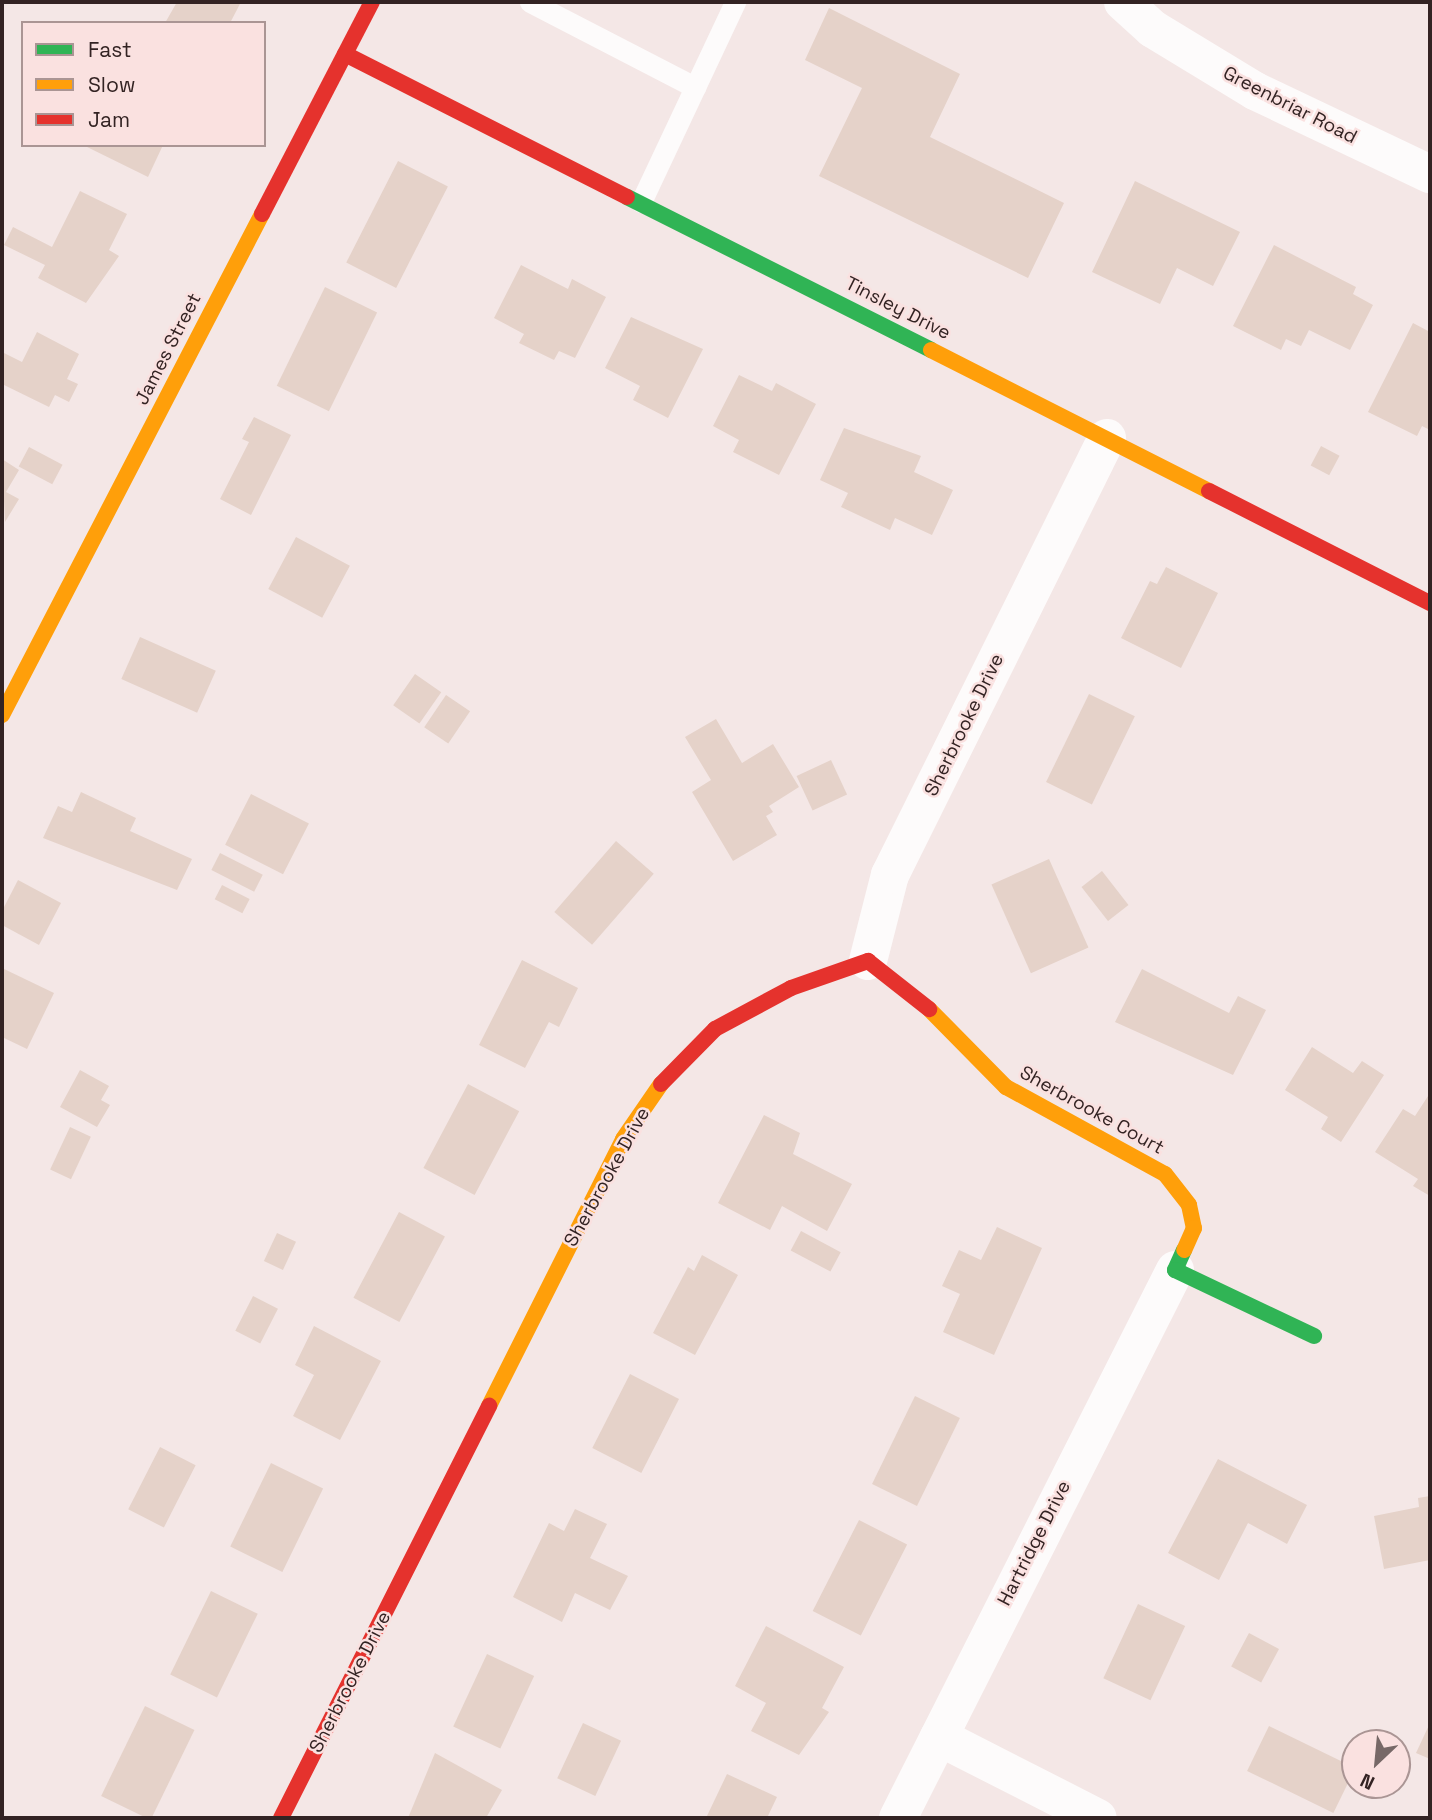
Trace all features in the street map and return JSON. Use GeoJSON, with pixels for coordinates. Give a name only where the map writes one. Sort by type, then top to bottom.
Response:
{"type":"FeatureCollection","features":[{"type":"Feature","properties":{"kind":"street","name":"James Street"},"geometry":{"type":"LineString","coordinates":[[2,715],[372,2]]}},
{"type":"Feature","properties":{"kind":"street","name":"Greenbriar Road"},"geometry":{"type":"LineString","coordinates":[[1123,2],[1153,29],[1255,91],[1428,169]]}},
{"type":"Feature","properties":{"kind":"street","name":"Tinsley Drive"},"geometry":{"type":"LineString","coordinates":[[345,54],[1430,603]]}},
{"type":"Feature","properties":{"kind":"street","name":"Sherbrooke Drive"},"geometry":{"type":"LineString","coordinates":[[281,1818],[580,1221],[670,1070],[715,1029],[791,988],[869,961],[890,875],[1107,438]]}},
{"type":"Feature","properties":{"kind":"street","name":"Sherbrooke Court"},"geometry":{"type":"LineString","coordinates":[[869,961],[943,1020],[1006,1087],[1165,1174],[1189,1205],[1194,1228],[1175,1270]]}},
{"type":"Feature","properties":{"kind":"street"},"geometry":{"type":"LineString","coordinates":[[1175,1270],[1314,1336]]}},
{"type":"Feature","properties":{"kind":"street","name":"Hartridge Drive"},"geometry":{"type":"LineString","coordinates":[[898,1818],[1175,1270]]}},
{"type":"Feature","properties":{"kind":"street"},"geometry":{"type":"LineString","coordinates":[[939,1737],[1098,1818]]}},
{"type":"Feature","properties":{"kind":"lane"},"geometry":{"type":"LineString","coordinates":[[530,2],[695,87]]}},
{"type":"Feature","properties":{"kind":"lane"},"geometry":{"type":"LineString","coordinates":[[641,202],[735,2]]}},
{"type":"Feature","properties":{"kind":"building"},"geometry":{"type":"Polygon","coordinates":[[[177,2],[241,2],[231,21],[166,21],[177,2]]]}},
{"type":"Feature","properties":{"kind":"building"},"geometry":{"type":"Polygon","coordinates":[[[829,8],[960,74],[930,137],[1064,203],[1028,278],[819,176],[862,88],[805,60],[829,8]]]}},
{"type":"Feature","properties":{"kind":"building"},"geometry":{"type":"Polygon","coordinates":[[[87,147],[162,147],[148,177],[87,147]]]}},
{"type":"Feature","properties":{"kind":"building"},"geometry":{"type":"Polygon","coordinates":[[[398,161],[448,186],[396,288],[346,263],[398,161]]]}},
{"type":"Feature","properties":{"kind":"building"},"geometry":{"type":"Polygon","coordinates":[[[1135,181],[1240,232],[1213,286],[1177,268],[1160,304],[1092,272],[1135,181]]]}},
{"type":"Feature","properties":{"kind":"building"},"geometry":{"type":"Polygon","coordinates":[[[80,191],[127,214],[109,250],[119,256],[86,303],[38,278],[45,265],[4,245],[13,227],[52,247],[80,191]]]}},
{"type":"Feature","properties":{"kind":"building"},"geometry":{"type":"Polygon","coordinates":[[[1274,245],[1356,287],[1353,294],[1373,305],[1350,350],[1309,330],[1301,346],[1286,339],[1281,350],[1233,326],[1274,245]]]}},
{"type":"Feature","properties":{"kind":"building"},"geometry":{"type":"Polygon","coordinates":[[[521,265],[568,289],[572,279],[606,297],[575,358],[559,351],[554,360],[519,343],[524,334],[494,318],[521,265]]]}},
{"type":"Feature","properties":{"kind":"building"},"geometry":{"type":"Polygon","coordinates":[[[325,287],[377,312],[329,411],[277,386],[325,287]]]}},
{"type":"Feature","properties":{"kind":"building"},"geometry":{"type":"Polygon","coordinates":[[[631,317],[703,349],[668,418],[633,400],[640,386],[605,368],[631,317]]]}},
{"type":"Feature","properties":{"kind":"building"},"geometry":{"type":"Polygon","coordinates":[[[1413,323],[1430,332],[1430,430],[1422,426],[1417,436],[1368,412],[1413,323]]]}},
{"type":"Feature","properties":{"kind":"building"},"geometry":{"type":"Polygon","coordinates":[[[37,332],[79,354],[67,379],[78,384],[69,402],[55,395],[49,407],[2,384],[2,352],[22,362],[37,332]]]}},
{"type":"Feature","properties":{"kind":"building"},"geometry":{"type":"Polygon","coordinates":[[[739,375],[772,391],[776,383],[816,404],[779,475],[733,452],[739,440],[713,426],[739,375]]]}},
{"type":"Feature","properties":{"kind":"building"},"geometry":{"type":"Polygon","coordinates":[[[254,417],[291,435],[251,515],[220,499],[249,442],[242,439],[254,417]]]}},
{"type":"Feature","properties":{"kind":"building"},"geometry":{"type":"Polygon","coordinates":[[[844,428],[921,456],[914,472],[953,490],[932,535],[895,518],[890,530],[841,507],[848,493],[820,480],[844,428]]]}},
{"type":"Feature","properties":{"kind":"building"},"geometry":{"type":"Polygon","coordinates":[[[1321,446],[1340,456],[1329,475],[1311,465],[1321,446]]]}},
{"type":"Feature","properties":{"kind":"building"},"geometry":{"type":"Polygon","coordinates":[[[29,447],[63,465],[52,484],[19,466],[29,447]]]}},
{"type":"Feature","properties":{"kind":"building"},"geometry":{"type":"Polygon","coordinates":[[[2,459],[19,470],[6,492],[19,499],[5,522],[2,459]]]}},
{"type":"Feature","properties":{"kind":"building"},"geometry":{"type":"Polygon","coordinates":[[[296,537],[350,566],[322,618],[268,589],[296,537]]]}},
{"type":"Feature","properties":{"kind":"building"},"geometry":{"type":"Polygon","coordinates":[[[1166,567],[1218,593],[1181,668],[1121,638],[1150,581],[1157,584],[1166,567]]]}},
{"type":"Feature","properties":{"kind":"building"},"geometry":{"type":"Polygon","coordinates":[[[140,637],[216,671],[197,713],[121,679],[140,637]]]}},
{"type":"Feature","properties":{"kind":"building"},"geometry":{"type":"Polygon","coordinates":[[[415,674],[441,692],[419,723],[393,705],[415,674]]]}},
{"type":"Feature","properties":{"kind":"building"},"geometry":{"type":"Polygon","coordinates":[[[1089,694],[1135,716],[1092,804],[1046,782],[1089,694]]]}},
{"type":"Feature","properties":{"kind":"building"},"geometry":{"type":"Polygon","coordinates":[[[446,695],[470,711],[448,744],[424,727],[446,695]]]}},
{"type":"Feature","properties":{"kind":"building"},"geometry":{"type":"Polygon","coordinates":[[[716,719],[742,763],[773,744],[799,787],[769,806],[773,812],[766,816],[777,835],[733,861],[692,792],[711,780],[685,737],[716,719]]]}},
{"type":"Feature","properties":{"kind":"building"},"geometry":{"type":"Polygon","coordinates":[[[831,760],[847,794],[813,810],[797,776],[831,760]]]}},
{"type":"Feature","properties":{"kind":"building"},"geometry":{"type":"Polygon","coordinates":[[[81,792],[136,818],[130,831],[192,859],[177,890],[43,838],[58,806],[72,812],[81,792]]]}},
{"type":"Feature","properties":{"kind":"building"},"geometry":{"type":"Polygon","coordinates":[[[251,794],[309,824],[283,874],[225,845],[251,794]]]}},
{"type":"Feature","properties":{"kind":"building"},"geometry":{"type":"Polygon","coordinates":[[[616,841],[654,874],[592,945],[554,912],[616,841]]]}},
{"type":"Feature","properties":{"kind":"building"},"geometry":{"type":"Polygon","coordinates":[[[220,853],[263,875],[254,892],[211,870],[220,853]]]}},
{"type":"Feature","properties":{"kind":"building"},"geometry":{"type":"Polygon","coordinates":[[[1049,859],[1088,948],[1031,973],[991,885],[1049,859]]]}},
{"type":"Feature","properties":{"kind":"building"},"geometry":{"type":"Polygon","coordinates":[[[1102,871],[1128,905],[1108,921],[1082,887],[1102,871]]]}},
{"type":"Feature","properties":{"kind":"building"},"geometry":{"type":"Polygon","coordinates":[[[18,880],[61,903],[39,945],[2,925],[2,911],[18,880]]]}},
{"type":"Feature","properties":{"kind":"building"},"geometry":{"type":"Polygon","coordinates":[[[222,885],[250,899],[242,913],[215,899],[222,885]]]}},
{"type":"Feature","properties":{"kind":"building"},"geometry":{"type":"Polygon","coordinates":[[[522,960],[578,988],[559,1027],[549,1022],[525,1068],[479,1045],[522,960]]]}},
{"type":"Feature","properties":{"kind":"building"},"geometry":{"type":"Polygon","coordinates":[[[2,968],[54,993],[27,1049],[2,1037],[2,968]]]}},
{"type":"Feature","properties":{"kind":"building"},"geometry":{"type":"Polygon","coordinates":[[[1142,969],[1229,1013],[1238,996],[1266,1010],[1233,1075],[1115,1022],[1142,969]]]}},
{"type":"Feature","properties":{"kind":"building"},"geometry":{"type":"Polygon","coordinates":[[[1312,1047],[1353,1073],[1362,1061],[1384,1075],[1341,1142],[1321,1129],[1328,1117],[1285,1090],[1312,1047]]]}},
{"type":"Feature","properties":{"kind":"building"},"geometry":{"type":"Polygon","coordinates":[[[80,1070],[109,1086],[101,1100],[110,1105],[97,1127],[60,1107],[80,1070]]]}},
{"type":"Feature","properties":{"kind":"building"},"geometry":{"type":"Polygon","coordinates":[[[468,1084],[519,1111],[475,1195],[423,1168],[468,1084]]]}},
{"type":"Feature","properties":{"kind":"building"},"geometry":{"type":"Polygon","coordinates":[[[1430,1093],[1430,1196],[1413,1186],[1418,1179],[1375,1152],[1403,1109],[1415,1116],[1430,1093]]]}},
{"type":"Feature","properties":{"kind":"building"},"geometry":{"type":"Polygon","coordinates":[[[764,1115],[800,1133],[793,1154],[852,1184],[827,1231],[782,1206],[770,1230],[718,1203],[764,1115]]]}},
{"type":"Feature","properties":{"kind":"building"},"geometry":{"type":"Polygon","coordinates":[[[70,1127],[91,1137],[71,1179],[50,1170],[70,1127]]]}},
{"type":"Feature","properties":{"kind":"building"},"geometry":{"type":"Polygon","coordinates":[[[399,1212],[445,1236],[399,1322],[353,1298],[399,1212]]]}},
{"type":"Feature","properties":{"kind":"building"},"geometry":{"type":"Polygon","coordinates":[[[997,1227],[1042,1248],[994,1355],[943,1332],[960,1294],[942,1286],[959,1250],[981,1260],[997,1227]]]}},
{"type":"Feature","properties":{"kind":"building"},"geometry":{"type":"Polygon","coordinates":[[[801,1231],[841,1252],[830,1272],[791,1250],[801,1231]]]}},
{"type":"Feature","properties":{"kind":"building"},"geometry":{"type":"Polygon","coordinates":[[[277,1233],[296,1242],[283,1270],[264,1261],[277,1233]]]}},
{"type":"Feature","properties":{"kind":"building"},"geometry":{"type":"Polygon","coordinates":[[[702,1255],[738,1275],[695,1355],[653,1333],[688,1267],[694,1271],[702,1255]]]}},
{"type":"Feature","properties":{"kind":"building"},"geometry":{"type":"Polygon","coordinates":[[[253,1296],[278,1309],[260,1343],[235,1331],[253,1296]]]}},
{"type":"Feature","properties":{"kind":"building"},"geometry":{"type":"Polygon","coordinates":[[[314,1326],[381,1361],[340,1440],[293,1416],[314,1375],[295,1365],[314,1326]]]}},
{"type":"Feature","properties":{"kind":"building"},"geometry":{"type":"Polygon","coordinates":[[[630,1374],[679,1399],[641,1473],[592,1448],[630,1374]]]}},
{"type":"Feature","properties":{"kind":"building"},"geometry":{"type":"Polygon","coordinates":[[[915,1396],[960,1418],[917,1506],[872,1484],[915,1396]]]}},
{"type":"Feature","properties":{"kind":"building"},"geometry":{"type":"Polygon","coordinates":[[[160,1447],[196,1465],[164,1528],[128,1509],[160,1447]]]}},
{"type":"Feature","properties":{"kind":"building"},"geometry":{"type":"Polygon","coordinates":[[[1218,1459],[1307,1505],[1287,1544],[1248,1523],[1219,1580],[1168,1553],[1218,1459]]]}},
{"type":"Feature","properties":{"kind":"building"},"geometry":{"type":"Polygon","coordinates":[[[271,1463],[323,1488],[282,1572],[230,1547],[271,1463]]]}},
{"type":"Feature","properties":{"kind":"building"},"geometry":{"type":"Polygon","coordinates":[[[1430,1496],[1430,1560],[1384,1569],[1374,1516],[1419,1507],[1418,1498],[1430,1496]]]}},
{"type":"Feature","properties":{"kind":"building"},"geometry":{"type":"Polygon","coordinates":[[[575,1509],[607,1524],[590,1558],[628,1576],[610,1610],[575,1593],[562,1622],[513,1597],[549,1523],[564,1531],[575,1509]]]}},
{"type":"Feature","properties":{"kind":"building"},"geometry":{"type":"Polygon","coordinates":[[[859,1520],[907,1545],[861,1635],[813,1611],[859,1520]]]}},
{"type":"Feature","properties":{"kind":"building"},"geometry":{"type":"Polygon","coordinates":[[[211,1591],[258,1614],[217,1697],[170,1675],[211,1591]]]}},
{"type":"Feature","properties":{"kind":"building"},"geometry":{"type":"Polygon","coordinates":[[[1138,1604],[1185,1626],[1150,1700],[1103,1678],[1138,1604]]]}},
{"type":"Feature","properties":{"kind":"building"},"geometry":{"type":"Polygon","coordinates":[[[766,1626],[844,1667],[822,1708],[829,1712],[799,1755],[751,1731],[766,1703],[735,1686],[766,1626]]]}},
{"type":"Feature","properties":{"kind":"building"},"geometry":{"type":"Polygon","coordinates":[[[1249,1633],[1279,1649],[1261,1683],[1231,1667],[1249,1633]]]}},
{"type":"Feature","properties":{"kind":"building"},"geometry":{"type":"Polygon","coordinates":[[[487,1654],[534,1676],[500,1748],[453,1727],[487,1654]]]}},
{"type":"Feature","properties":{"kind":"building"},"geometry":{"type":"Polygon","coordinates":[[[145,1706],[194,1730],[152,1818],[101,1796],[145,1706]]]}},
{"type":"Feature","properties":{"kind":"building"},"geometry":{"type":"Polygon","coordinates":[[[583,1723],[621,1741],[595,1796],[557,1778],[583,1723]]]}},
{"type":"Feature","properties":{"kind":"building"},"geometry":{"type":"Polygon","coordinates":[[[1430,1723],[1430,1759],[1416,1753],[1430,1723]]]}},
{"type":"Feature","properties":{"kind":"building"},"geometry":{"type":"Polygon","coordinates":[[[1269,1726],[1341,1761],[1341,1797],[1333,1813],[1247,1771],[1269,1726]]]}},
{"type":"Feature","properties":{"kind":"building"},"geometry":{"type":"Polygon","coordinates":[[[435,1753],[502,1790],[486,1818],[408,1818],[435,1753]]]}},
{"type":"Feature","properties":{"kind":"building"},"geometry":{"type":"Polygon","coordinates":[[[727,1774],[777,1797],[767,1818],[706,1818],[727,1774]]]}},
{"type":"Feature","properties":{"kind":"traffic: fast"},"geometry":{"type":"LineString","coordinates":[[627,197],[931,350]]}},
{"type":"Feature","properties":{"kind":"traffic: fast"},"geometry":{"type":"LineString","coordinates":[[1184,1250],[1175,1270],[1314,1336]]}},
{"type":"Feature","properties":{"kind":"traffic: slow"},"geometry":{"type":"LineString","coordinates":[[2,715],[262,214]]}},
{"type":"Feature","properties":{"kind":"traffic: slow"},"geometry":{"type":"LineString","coordinates":[[931,350],[1209,491]]}},
{"type":"Feature","properties":{"kind":"traffic: slow"},"geometry":{"type":"LineString","coordinates":[[929,1009],[1006,1087],[1165,1174],[1189,1205],[1194,1228],[1184,1250]]}},
{"type":"Feature","properties":{"kind":"traffic: slow"},"geometry":{"type":"LineString","coordinates":[[489,1406],[623,1139],[661,1084]]}},
{"type":"Feature","properties":{"kind":"traffic: jam"},"geometry":{"type":"LineString","coordinates":[[262,214],[372,2]]}},
{"type":"Feature","properties":{"kind":"traffic: jam"},"geometry":{"type":"LineString","coordinates":[[345,54],[627,197]]}},
{"type":"Feature","properties":{"kind":"traffic: jam"},"geometry":{"type":"LineString","coordinates":[[1209,491],[1430,603]]}},
{"type":"Feature","properties":{"kind":"traffic: jam"},"geometry":{"type":"LineString","coordinates":[[661,1084],[715,1029],[791,988],[868,961],[929,1009]]}},
{"type":"Feature","properties":{"kind":"traffic: jam"},"geometry":{"type":"LineString","coordinates":[[281,1818],[489,1406]]}}]}
